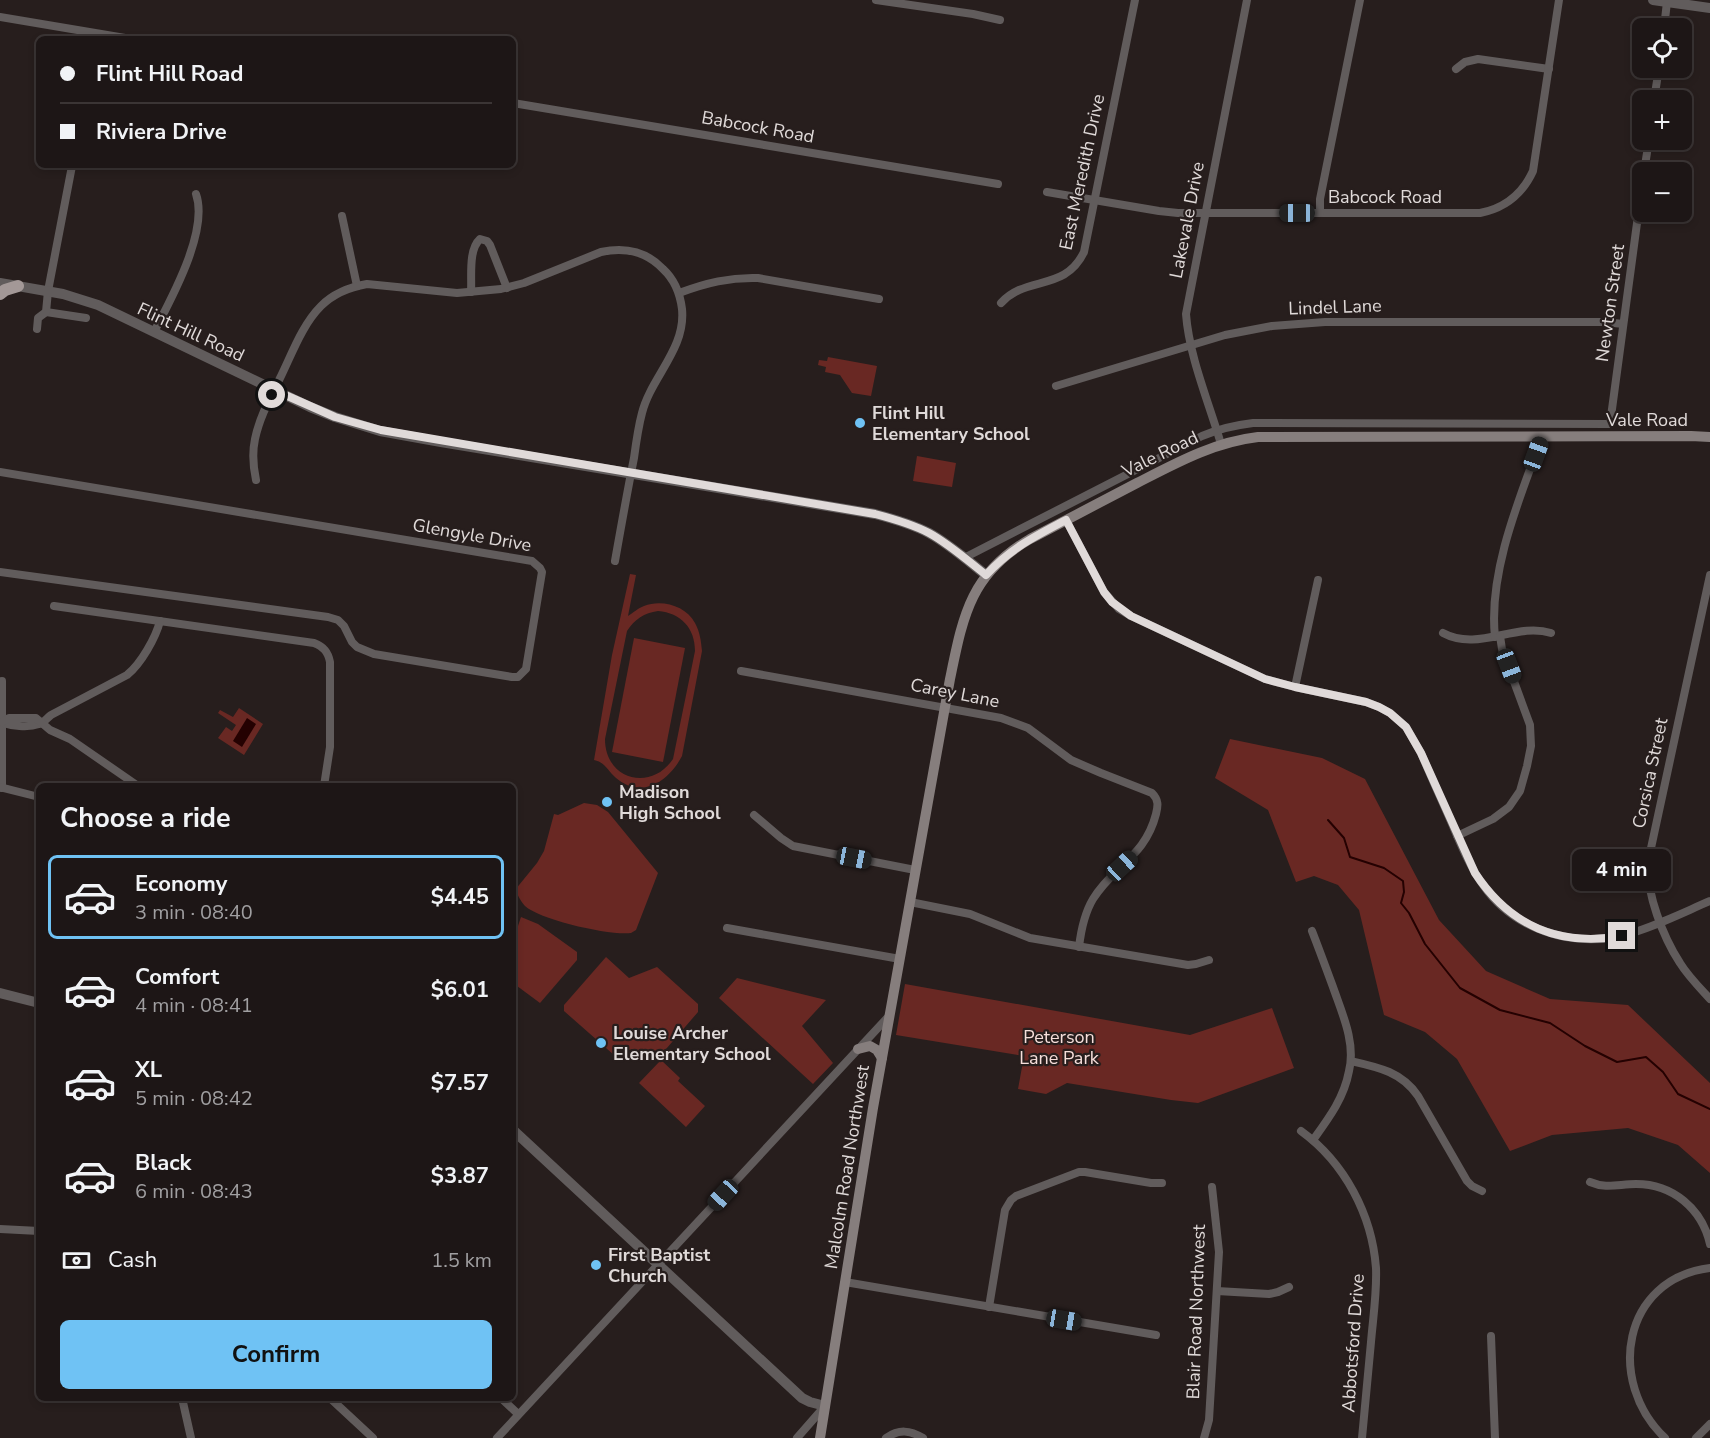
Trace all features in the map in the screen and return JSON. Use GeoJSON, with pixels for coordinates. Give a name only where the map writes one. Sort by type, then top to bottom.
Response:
{"type":"FeatureCollection","features":[{"type":"Feature","properties":{"kind":"main road"},"geometry":{"type":"LineString","coordinates":[[0,294],[18,286]]}},
{"type":"Feature","properties":{"kind":"main road","name":"Vale Road"},"geometry":{"type":"LineString","coordinates":[[909,902],[964,617],[977,587],[986,575],[1018,546],[1187,458],[1221,444],[1258,437],[1710,437]]}},
{"type":"Feature","properties":{"kind":"main road","name":"Malcolm Road Northwest"},"geometry":{"type":"LineString","coordinates":[[820,1438],[909,902]]}},
{"type":"Feature","properties":{"kind":"main road"},"geometry":{"type":"LineString","coordinates":[[858,1049],[866,1046],[874,1048],[882,1058]]}},
{"type":"Feature","properties":{"kind":"street"},"geometry":{"type":"LineString","coordinates":[[876,0],[1000,20]]}},
{"type":"Feature","properties":{"kind":"street","name":"East Meredith Drive"},"geometry":{"type":"LineString","coordinates":[[1001,303],[1013,292],[1061,277],[1075,267],[1084,252],[1135,0]]}},
{"type":"Feature","properties":{"kind":"street","name":"Lakevale Drive"},"geometry":{"type":"LineString","coordinates":[[1221,444],[1191,345],[1187,324],[1187,303],[1247,0]]}},
{"type":"Feature","properties":{"kind":"street"},"geometry":{"type":"LineString","coordinates":[[1320,213],[1320,199],[1360,0]]}},
{"type":"Feature","properties":{"kind":"street","name":"Babcock Road"},"geometry":{"type":"LineString","coordinates":[[1047,192],[1159,211],[1205,213],[1480,213],[1490,211],[1508,203],[1523,190],[1533,171],[1559,0]]}},
{"type":"Feature","properties":{"kind":"street"},"geometry":{"type":"LineString","coordinates":[[1653,0],[1710,8]]}},
{"type":"Feature","properties":{"kind":"street"},"geometry":{"type":"LineString","coordinates":[[1665,18],[1667,2]]}},
{"type":"Feature","properties":{"kind":"street"},"geometry":{"type":"LineString","coordinates":[[0,17],[113,36]]}},
{"type":"Feature","properties":{"kind":"street"},"geometry":{"type":"LineString","coordinates":[[1456,69],[1465,62],[1478,59],[1549,69]]}},
{"type":"Feature","properties":{"kind":"street","name":"Babcock Road"},"geometry":{"type":"LineString","coordinates":[[516,104],[998,184]]}},
{"type":"Feature","properties":{"kind":"street"},"geometry":{"type":"LineString","coordinates":[[46,312],[72,168]]}},
{"type":"Feature","properties":{"kind":"street"},"geometry":{"type":"LineString","coordinates":[[154,332],[180,277],[192,245],[200,211],[196,194]]}},
{"type":"Feature","properties":{"kind":"street"},"geometry":{"type":"LineString","coordinates":[[342,216],[357,286]]}},
{"type":"Feature","properties":{"kind":"street","name":"Newton Street"},"geometry":{"type":"LineString","coordinates":[[1604,436],[1610,424],[1637,222]]}},
{"type":"Feature","properties":{"kind":"street"},"geometry":{"type":"LineString","coordinates":[[471,292],[472,257],[480,239],[487,241],[490,245],[507,288]]}},
{"type":"Feature","properties":{"kind":"street"},"geometry":{"type":"LineString","coordinates":[[256,480],[253,469],[255,441],[263,412],[299,338],[314,314],[332,297],[357,286],[382,285],[458,293],[507,288],[601,252],[622,249],[641,253],[650,257],[669,275],[679,293],[682,315],[680,336],[652,387],[642,414],[615,561]]}},
{"type":"Feature","properties":{"kind":"street"},"geometry":{"type":"LineString","coordinates":[[679,293],[716,281],[743,278],[879,299]]}},
{"type":"Feature","properties":{"kind":"street","name":"Flint Hill Road"},"geometry":{"type":"LineString","coordinates":[[0,283],[48,291],[98,305],[335,417],[381,430],[875,514],[929,533],[986,575]]}},
{"type":"Feature","properties":{"kind":"street"},"geometry":{"type":"LineString","coordinates":[[37,328],[38,318],[46,312],[86,318]]}},
{"type":"Feature","properties":{"kind":"street","name":"Lindel Lane"},"geometry":{"type":"LineString","coordinates":[[1056,386],[1247,330],[1301,323],[1594,322],[1623,324]]}},
{"type":"Feature","properties":{"kind":"street"},"geometry":{"type":"LineString","coordinates":[[964,558],[1191,441],[1217,429],[1233,426],[1253,423],[1610,424],[1616,436]]}},
{"type":"Feature","properties":{"kind":"street"},"geometry":{"type":"LineString","coordinates":[[1457,836],[1493,819],[1509,807],[1520,790],[1527,766],[1530,725],[1497,637],[1493,620],[1494,599],[1504,554],[1517,507],[1542,437]]}},
{"type":"Feature","properties":{"kind":"street","name":"Glengyle Drive"},"geometry":{"type":"LineString","coordinates":[[0,472],[532,561],[542,572],[526,669],[518,676],[512,677],[364,651],[352,642],[344,626],[338,620],[328,617],[0,572]]}},
{"type":"Feature","properties":{"kind":"street"},"geometry":{"type":"LineString","coordinates":[[1066,520],[1104,592],[1119,609],[1265,679],[1366,702],[1398,719],[1412,736],[1421,753],[1475,873],[1495,899],[1519,919],[1560,936],[1592,939],[1622,936],[1710,901]]}},
{"type":"Feature","properties":{"kind":"street","name":"Corsica Street"},"geometry":{"type":"LineString","coordinates":[[1710,575],[1648,862],[1648,887],[1660,921],[1679,962],[1710,999]]}},
{"type":"Feature","properties":{"kind":"street"},"geometry":{"type":"LineString","coordinates":[[1295,687],[1318,580]]}},
{"type":"Feature","properties":{"kind":"street"},"geometry":{"type":"LineString","coordinates":[[54,606],[314,643],[326,650],[330,662],[330,747],[324,783]]}},
{"type":"Feature","properties":{"kind":"street"},"geometry":{"type":"LineString","coordinates":[[43,723],[51,715],[133,670],[158,631],[160,621]]}},
{"type":"Feature","properties":{"kind":"street"},"geometry":{"type":"LineString","coordinates":[[1443,633],[1464,640],[1497,637],[1534,629],[1551,633]]}},
{"type":"Feature","properties":{"kind":"street","name":"Carey Lane"},"geometry":{"type":"LineString","coordinates":[[741,671],[945,707],[1018,723],[1071,759],[1101,774],[1147,791],[1155,797],[1158,806],[1149,834],[1139,849],[1110,877],[1092,901],[1083,922],[1079,947]]}},
{"type":"Feature","properties":{"kind":"street"},"geometry":{"type":"LineString","coordinates":[[2,681],[1,788],[36,796]]}},
{"type":"Feature","properties":{"kind":"street"},"geometry":{"type":"LineString","coordinates":[[1,722],[9,718],[36,718],[50,730],[70,739],[134,783]]}},
{"type":"Feature","properties":{"kind":"street"},"geometry":{"type":"LineString","coordinates":[[754,814],[781,838],[794,846],[915,870]]}},
{"type":"Feature","properties":{"kind":"street"},"geometry":{"type":"LineString","coordinates":[[909,902],[969,914],[1030,938],[1188,965],[1209,960]]}},
{"type":"Feature","properties":{"kind":"street"},"geometry":{"type":"LineString","coordinates":[[727,928],[900,959]]}},
{"type":"Feature","properties":{"kind":"street"},"geometry":{"type":"LineString","coordinates":[[1312,931],[1345,1022],[1351,1061],[1345,1088],[1339,1101],[1313,1140]]}},
{"type":"Feature","properties":{"kind":"street"},"geometry":{"type":"LineString","coordinates":[[0,993],[36,1002]]}},
{"type":"Feature","properties":{"kind":"street"},"geometry":{"type":"LineString","coordinates":[[497,1438],[889,1016]]}},
{"type":"Feature","properties":{"kind":"street"},"geometry":{"type":"LineString","coordinates":[[1351,1061],[1390,1071],[1408,1084],[1418,1096],[1467,1181],[1482,1191]]}},
{"type":"Feature","properties":{"kind":"street","name":"Abbotsford Drive"},"geometry":{"type":"LineString","coordinates":[[1301,1131],[1313,1140],[1338,1167],[1353,1190],[1364,1213],[1374,1249],[1376,1285],[1362,1438]]}},
{"type":"Feature","properties":{"kind":"street"},"geometry":{"type":"LineString","coordinates":[[516,1133],[802,1398],[825,1406],[797,1438]]}},
{"type":"Feature","properties":{"kind":"street"},"geometry":{"type":"LineString","coordinates":[[989,1307],[1005,1210],[1007,1204],[1016,1196],[1079,1172],[1162,1183]]}},
{"type":"Feature","properties":{"kind":"street"},"geometry":{"type":"LineString","coordinates":[[1590,1182],[1605,1186],[1644,1184],[1666,1189],[1683,1199],[1699,1216],[1705,1226],[1710,1244]]}},
{"type":"Feature","properties":{"kind":"street","name":"Blair Road Northwest"},"geometry":{"type":"LineString","coordinates":[[1204,1438],[1209,1420],[1217,1291],[1218,1235],[1212,1186]]}},
{"type":"Feature","properties":{"kind":"street"},"geometry":{"type":"LineString","coordinates":[[0,1229],[36,1231]]}},
{"type":"Feature","properties":{"kind":"street"},"geometry":{"type":"LineString","coordinates":[[1665,1438],[1644,1411],[1632,1382],[1629,1356],[1633,1329],[1645,1306],[1661,1288],[1682,1275],[1710,1268]]}},
{"type":"Feature","properties":{"kind":"street"},"geometry":{"type":"LineString","coordinates":[[845,1282],[1156,1335]]}},
{"type":"Feature","properties":{"kind":"street"},"geometry":{"type":"LineString","coordinates":[[1217,1291],[1269,1294],[1289,1287]]}},
{"type":"Feature","properties":{"kind":"street"},"geometry":{"type":"LineString","coordinates":[[1491,1336],[1495,1438]]}},
{"type":"Feature","properties":{"kind":"street"},"geometry":{"type":"LineString","coordinates":[[183,1401],[191,1438]]}},
{"type":"Feature","properties":{"kind":"street"},"geometry":{"type":"LineString","coordinates":[[333,1401],[373,1438]]}},
{"type":"Feature","properties":{"kind":"street"},"geometry":{"type":"LineString","coordinates":[[504,1401],[518,1414]]}},
{"type":"Feature","properties":{"kind":"street"},"geometry":{"type":"LineString","coordinates":[[1696,1438],[1710,1424]]}},
{"type":"Feature","properties":{"kind":"street"},"geometry":{"type":"LineString","coordinates":[[886,1438],[898,1431],[912,1432],[923,1438]]}},
{"type":"Feature","properties":{"kind":"green space"},"geometry":{"type":"Polygon","coordinates":[[[828,357],[877,366],[871,396],[852,393],[840,375],[825,372],[826,367],[818,365],[819,360],[827,361],[828,357]]]}},
{"type":"Feature","properties":{"kind":"green space"},"geometry":{"type":"Polygon","coordinates":[[[917,456],[956,463],[952,487],[913,481],[917,456]]]}},
{"type":"Feature","properties":{"kind":"green space"},"geometry":{"type":"Polygon","coordinates":[[[630,574],[636,575],[628,616],[651,604],[666,604],[686,612],[695,623],[699,633],[702,651],[682,756],[670,773],[654,785],[635,787],[626,784],[616,778],[604,765],[594,760],[612,655],[630,574]],[[666,612],[648,613],[633,623],[627,631],[605,739],[607,753],[613,764],[621,772],[631,777],[653,776],[673,759],[695,651],[692,635],[685,623],[680,618],[666,612]]]}},
{"type":"Feature","properties":{"kind":"green space"},"geometry":{"type":"Polygon","coordinates":[[[634,638],[685,648],[663,762],[612,752],[634,638]]]}},
{"type":"Feature","properties":{"kind":"green space"},"geometry":{"type":"Polygon","coordinates":[[[239,708],[263,724],[244,755],[218,738],[226,727],[232,731],[236,725],[218,713],[220,710],[233,717],[239,708]]]}},
{"type":"Feature","properties":{"kind":"green space"},"geometry":{"type":"Polygon","coordinates":[[[1230,739],[1322,758],[1365,779],[1439,920],[1486,971],[1550,999],[1628,1005],[1710,1083],[1710,1173],[1678,1145],[1628,1128],[1552,1135],[1510,1151],[1457,1059],[1425,1032],[1384,1015],[1359,910],[1338,885],[1314,876],[1296,882],[1268,810],[1215,778],[1230,739]]]}},
{"type":"Feature","properties":{"kind":"green space"},"geometry":{"type":"Polygon","coordinates":[[[584,803],[597,805],[608,812],[658,873],[636,930],[631,933],[621,933],[593,929],[545,917],[525,906],[516,889],[544,851],[554,814],[558,815],[584,803]]]}},
{"type":"Feature","properties":{"kind":"green space"},"geometry":{"type":"Polygon","coordinates":[[[521,917],[538,924],[577,952],[577,960],[540,1003],[516,985],[516,932],[521,917]]]}},
{"type":"Feature","properties":{"kind":"green space"},"geometry":{"type":"Polygon","coordinates":[[[606,957],[629,978],[657,967],[698,1004],[698,1012],[660,1056],[632,1049],[614,1055],[564,1011],[564,1005],[606,957]]]}},
{"type":"Feature","properties":{"kind":"green space"},"geometry":{"type":"Polygon","coordinates":[[[737,978],[826,1000],[802,1026],[833,1063],[813,1084],[719,998],[737,978]]]}},
{"type":"Feature","properties":{"kind":"green space","name":"Peterson Lane Park"},"geometry":{"type":"Polygon","coordinates":[[[905,984],[1190,1035],[1272,1008],[1294,1068],[1198,1103],[1067,1083],[1046,1094],[1018,1089],[1024,1056],[896,1035],[905,984]]]}},
{"type":"Feature","properties":{"kind":"green space"},"geometry":{"type":"Polygon","coordinates":[[[661,1060],[680,1078],[678,1081],[705,1106],[686,1127],[639,1083],[661,1060]]]}},
{"type":"Feature","properties":{"kind":"shaded area"},"geometry":{"type":"Polygon","coordinates":[[[247,718],[256,724],[242,747],[233,741],[247,718]]]}},
{"type":"Feature","properties":{"kind":"waterway"},"geometry":{"type":"LineString","coordinates":[[1328,820],[1344,838],[1350,857],[1384,868],[1403,881],[1404,892],[1401,903],[1409,913],[1425,944],[1460,988],[1500,1010],[1550,1023],[1585,1046],[1617,1062],[1646,1057],[1663,1072],[1678,1094],[1710,1109]]}},
{"type":"Feature","properties":{"kind":"place","name":"Flint Hill Elementary School"},"geometry":{"type":"Point","coordinates":[860,423]}},
{"type":"Feature","properties":{"kind":"place","name":"Madison High School"},"geometry":{"type":"Point","coordinates":[607,802]}},
{"type":"Feature","properties":{"kind":"place","name":"Louise Archer Elementary School"},"geometry":{"type":"Point","coordinates":[601,1043]}},
{"type":"Feature","properties":{"kind":"place","name":"First Baptist Church"},"geometry":{"type":"Point","coordinates":[596,1265]}},
{"type":"Feature","properties":{"kind":"route"},"geometry":{"type":"LineString","coordinates":[[272,395],[274,390],[335,417],[357,424],[441,442],[875,514],[929,533],[986,575],[1018,546],[1066,520],[1104,592],[1119,609],[1265,679],[1366,702],[1398,719],[1406,727],[1421,753],[1475,873],[1484,888],[1506,910],[1533,926],[1560,936],[1576,939],[1622,936]]}}]}
